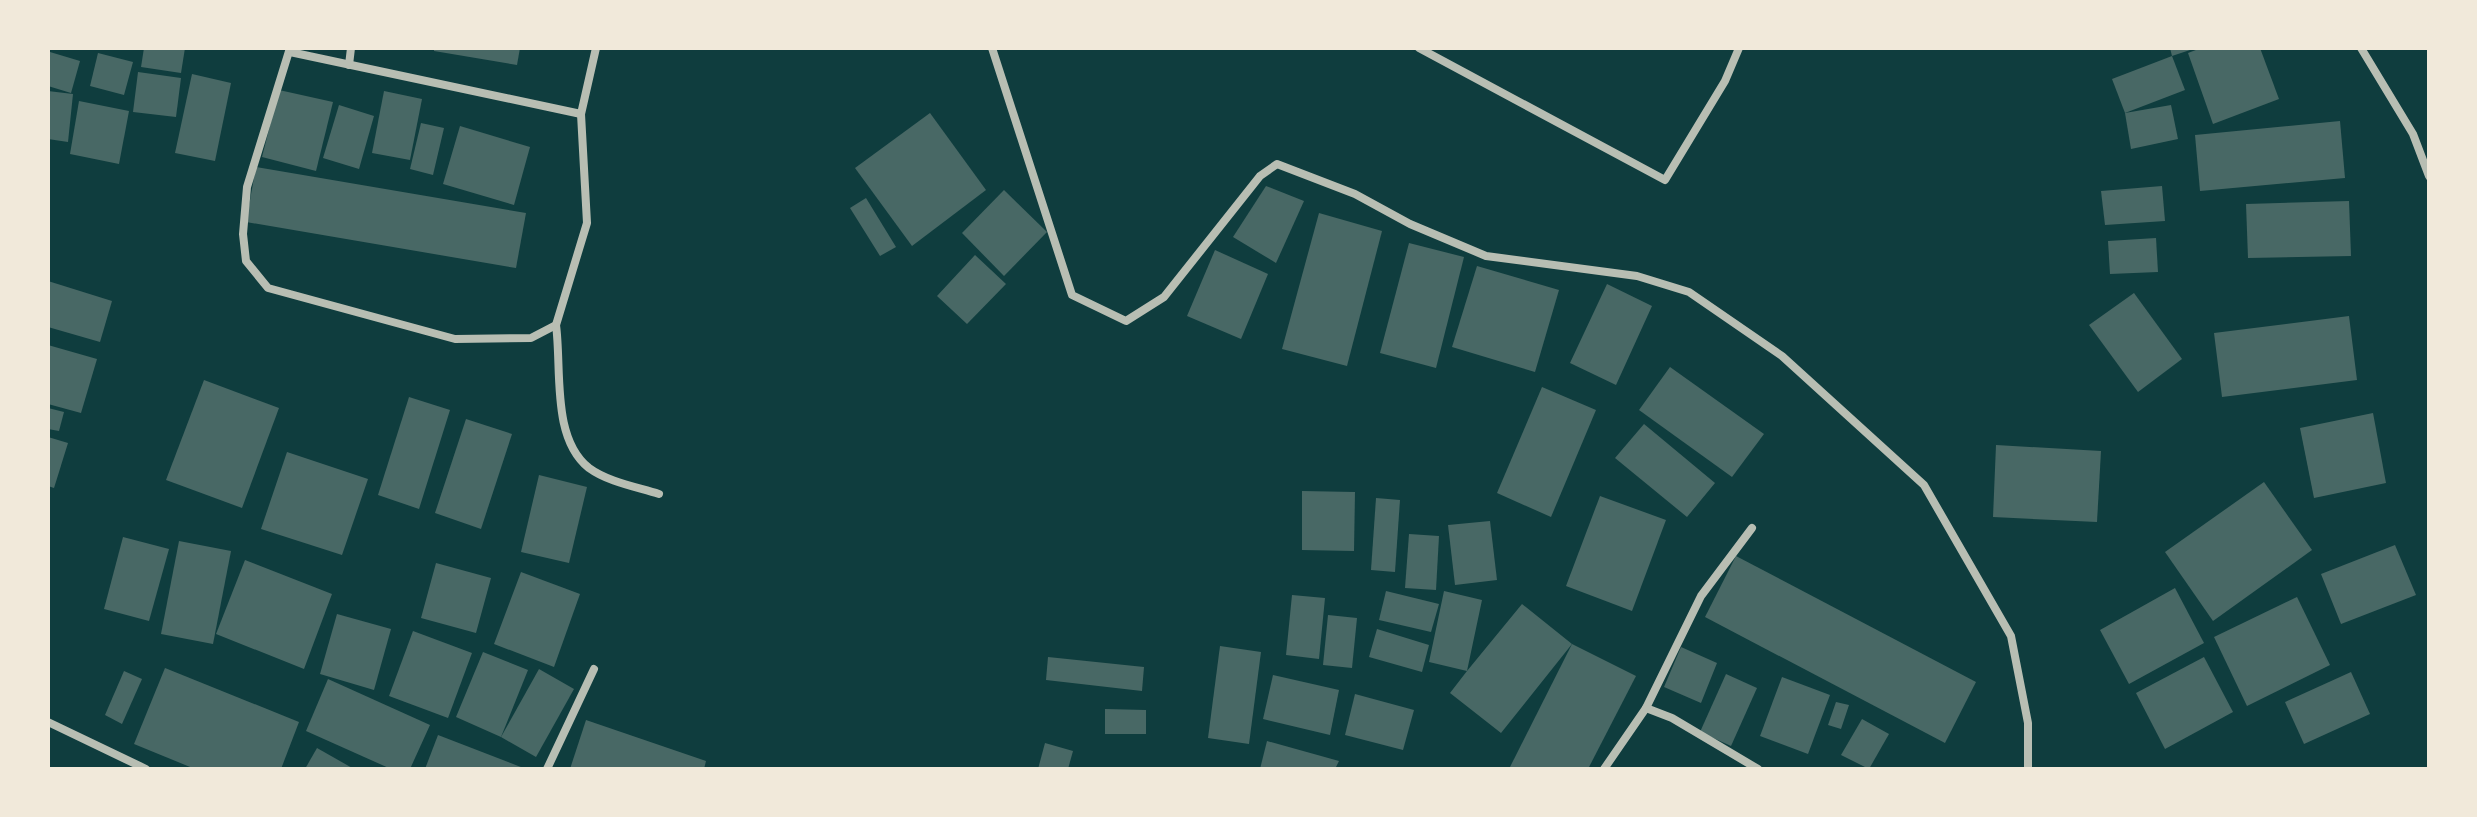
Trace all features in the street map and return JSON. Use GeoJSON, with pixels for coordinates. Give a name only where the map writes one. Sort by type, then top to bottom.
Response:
{"type":"FeatureCollection","features":[{"type":"Feature","properties":{"kind":"street"},"geometry":{"type":"LineString","coordinates":[[349,65],[351,48]]}},
{"type":"Feature","properties":{"kind":"street"},"geometry":{"type":"LineString","coordinates":[[596,48],[581,114],[587,223],[556,325],[564,418],[575,454],[591,470],[659,494]]}},
{"type":"Feature","properties":{"kind":"street"},"geometry":{"type":"LineString","coordinates":[[992,48],[1072,295],[1126,321],[1164,297],[1260,176],[1277,164],[1355,194],[1410,224],[1486,256],[1637,276],[1689,292],[1782,356],[1924,485],[2011,636],[2028,723],[2028,769]]}},
{"type":"Feature","properties":{"kind":"street"},"geometry":{"type":"LineString","coordinates":[[1419,48],[1665,180],[1725,81],[1739,48]]}},
{"type":"Feature","properties":{"kind":"street"},"geometry":{"type":"LineString","coordinates":[[2361,48],[2413,134],[2429,176]]}},
{"type":"Feature","properties":{"kind":"street"},"geometry":{"type":"LineString","coordinates":[[556,325],[531,338],[455,339],[268,288],[246,261],[243,234],[247,187],[290,50],[581,114]]}},
{"type":"Feature","properties":{"kind":"street"},"geometry":{"type":"LineString","coordinates":[[1604,769],[1646,708],[1701,596],[1752,528]]}},
{"type":"Feature","properties":{"kind":"street"},"geometry":{"type":"LineString","coordinates":[[547,769],[594,669]]}},
{"type":"Feature","properties":{"kind":"street"},"geometry":{"type":"LineString","coordinates":[[1646,708],[1672,718],[1758,769]]}},
{"type":"Feature","properties":{"kind":"street"},"geometry":{"type":"LineString","coordinates":[[48,722],[146,769]]}},
{"type":"Feature","properties":{"kind":"building"},"geometry":{"type":"Polygon","coordinates":[[[144,48],[185,48],[181,73],[141,67],[144,48]]]}},
{"type":"Feature","properties":{"kind":"building"},"geometry":{"type":"Polygon","coordinates":[[[434,48],[520,48],[517,65],[434,51],[434,48]]]}},
{"type":"Feature","properties":{"kind":"building"},"geometry":{"type":"Polygon","coordinates":[[[2170,48],[2193,48],[2193,49],[2172,56],[2170,48]]]}},
{"type":"Feature","properties":{"kind":"building"},"geometry":{"type":"Polygon","coordinates":[[[2201,48],[2260,48],[2279,99],[2213,124],[2188,53],[2201,48]]]}},
{"type":"Feature","properties":{"kind":"building"},"geometry":{"type":"Polygon","coordinates":[[[50,52],[80,61],[71,93],[48,86],[50,52]]]}},
{"type":"Feature","properties":{"kind":"building"},"geometry":{"type":"Polygon","coordinates":[[[98,53],[133,62],[124,95],[90,86],[98,53]]]}},
{"type":"Feature","properties":{"kind":"building"},"geometry":{"type":"Polygon","coordinates":[[[2172,56],[2185,90],[2125,113],[2112,79],[2172,56]]]}},
{"type":"Feature","properties":{"kind":"building"},"geometry":{"type":"Polygon","coordinates":[[[138,72],[181,78],[176,117],[133,112],[138,72]]]}},
{"type":"Feature","properties":{"kind":"building"},"geometry":{"type":"Polygon","coordinates":[[[192,74],[231,83],[215,161],[175,153],[192,74]]]}},
{"type":"Feature","properties":{"kind":"building"},"geometry":{"type":"Polygon","coordinates":[[[279,90],[333,102],[316,171],[262,157],[279,90]]]}},
{"type":"Feature","properties":{"kind":"building"},"geometry":{"type":"Polygon","coordinates":[[[48,91],[73,94],[68,142],[48,139],[48,91]]]}},
{"type":"Feature","properties":{"kind":"building"},"geometry":{"type":"Polygon","coordinates":[[[384,91],[422,99],[410,160],[372,153],[384,91]]]}},
{"type":"Feature","properties":{"kind":"building"},"geometry":{"type":"Polygon","coordinates":[[[79,101],[129,111],[119,164],[70,154],[79,101]]]}},
{"type":"Feature","properties":{"kind":"building"},"geometry":{"type":"Polygon","coordinates":[[[339,105],[374,116],[359,169],[323,158],[339,105]]]}},
{"type":"Feature","properties":{"kind":"building"},"geometry":{"type":"Polygon","coordinates":[[[2171,105],[2178,139],[2131,149],[2125,113],[2171,105]]]}},
{"type":"Feature","properties":{"kind":"building"},"geometry":{"type":"Polygon","coordinates":[[[930,113],[986,190],[912,246],[855,168],[930,113]]]}},
{"type":"Feature","properties":{"kind":"building"},"geometry":{"type":"Polygon","coordinates":[[[2340,121],[2345,178],[2200,191],[2195,135],[2340,121]]]}},
{"type":"Feature","properties":{"kind":"building"},"geometry":{"type":"Polygon","coordinates":[[[421,123],[444,128],[433,175],[410,169],[421,123]]]}},
{"type":"Feature","properties":{"kind":"building"},"geometry":{"type":"Polygon","coordinates":[[[460,126],[530,147],[514,205],[443,184],[460,126]]]}},
{"type":"Feature","properties":{"kind":"building"},"geometry":{"type":"Polygon","coordinates":[[[256,167],[526,213],[516,268],[246,222],[256,167]]]}},
{"type":"Feature","properties":{"kind":"building"},"geometry":{"type":"Polygon","coordinates":[[[1266,186],[1304,201],[1276,263],[1233,237],[1266,186]]]}},
{"type":"Feature","properties":{"kind":"building"},"geometry":{"type":"Polygon","coordinates":[[[2162,186],[2165,221],[2105,225],[2101,191],[2162,186]]]}},
{"type":"Feature","properties":{"kind":"building"},"geometry":{"type":"Polygon","coordinates":[[[1004,190],[1047,232],[1004,276],[962,233],[1004,190]]]}},
{"type":"Feature","properties":{"kind":"building"},"geometry":{"type":"Polygon","coordinates":[[[866,198],[896,247],[880,256],[850,208],[866,198]]]}},
{"type":"Feature","properties":{"kind":"building"},"geometry":{"type":"Polygon","coordinates":[[[2349,201],[2351,256],[2248,258],[2246,204],[2349,201]]]}},
{"type":"Feature","properties":{"kind":"building"},"geometry":{"type":"Polygon","coordinates":[[[1319,213],[1382,231],[1347,366],[1282,349],[1319,213]]]}},
{"type":"Feature","properties":{"kind":"building"},"geometry":{"type":"Polygon","coordinates":[[[2156,238],[2158,272],[2110,274],[2108,241],[2156,238]]]}},
{"type":"Feature","properties":{"kind":"building"},"geometry":{"type":"Polygon","coordinates":[[[1409,243],[1464,257],[1436,368],[1380,353],[1409,243]]]}},
{"type":"Feature","properties":{"kind":"building"},"geometry":{"type":"Polygon","coordinates":[[[1215,250],[1268,274],[1241,339],[1187,316],[1215,250]]]}},
{"type":"Feature","properties":{"kind":"building"},"geometry":{"type":"Polygon","coordinates":[[[975,255],[1006,284],[967,324],[937,296],[975,255]]]}},
{"type":"Feature","properties":{"kind":"building"},"geometry":{"type":"Polygon","coordinates":[[[1477,266],[1559,290],[1535,372],[1452,347],[1477,266]]]}},
{"type":"Feature","properties":{"kind":"building"},"geometry":{"type":"Polygon","coordinates":[[[48,281],[112,301],[100,342],[48,327],[48,281]]]}},
{"type":"Feature","properties":{"kind":"building"},"geometry":{"type":"Polygon","coordinates":[[[1607,284],[1652,306],[1616,385],[1570,363],[1607,284]]]}},
{"type":"Feature","properties":{"kind":"building"},"geometry":{"type":"Polygon","coordinates":[[[2134,293],[2182,359],[2138,392],[2089,325],[2134,293]]]}},
{"type":"Feature","properties":{"kind":"building"},"geometry":{"type":"Polygon","coordinates":[[[2349,316],[2357,380],[2222,397],[2214,333],[2349,316]]]}},
{"type":"Feature","properties":{"kind":"building"},"geometry":{"type":"Polygon","coordinates":[[[48,345],[97,359],[81,413],[48,404],[48,345]]]}},
{"type":"Feature","properties":{"kind":"building"},"geometry":{"type":"Polygon","coordinates":[[[1670,367],[1764,434],[1732,477],[1639,410],[1670,367]]]}},
{"type":"Feature","properties":{"kind":"building"},"geometry":{"type":"Polygon","coordinates":[[[204,380],[279,408],[242,508],[166,480],[204,380]]]}},
{"type":"Feature","properties":{"kind":"building"},"geometry":{"type":"Polygon","coordinates":[[[1542,387],[1596,410],[1551,517],[1497,493],[1542,387]]]}},
{"type":"Feature","properties":{"kind":"building"},"geometry":{"type":"Polygon","coordinates":[[[409,397],[450,410],[419,509],[378,495],[409,397]]]}},
{"type":"Feature","properties":{"kind":"building"},"geometry":{"type":"Polygon","coordinates":[[[48,408],[64,412],[59,431],[48,429],[48,408]]]}},
{"type":"Feature","properties":{"kind":"building"},"geometry":{"type":"Polygon","coordinates":[[[2373,413],[2386,483],[2314,498],[2300,428],[2373,413]]]}},
{"type":"Feature","properties":{"kind":"building"},"geometry":{"type":"Polygon","coordinates":[[[466,419],[512,434],[481,529],[435,513],[466,419]]]}},
{"type":"Feature","properties":{"kind":"building"},"geometry":{"type":"Polygon","coordinates":[[[1644,424],[1715,483],[1687,517],[1615,458],[1644,424]]]}},
{"type":"Feature","properties":{"kind":"building"},"geometry":{"type":"Polygon","coordinates":[[[48,437],[68,443],[54,488],[48,486],[48,437]]]}},
{"type":"Feature","properties":{"kind":"building"},"geometry":{"type":"Polygon","coordinates":[[[1996,445],[2101,451],[2097,522],[1993,517],[1996,445]]]}},
{"type":"Feature","properties":{"kind":"building"},"geometry":{"type":"Polygon","coordinates":[[[287,452],[368,479],[342,555],[261,529],[287,452]]]}},
{"type":"Feature","properties":{"kind":"building"},"geometry":{"type":"Polygon","coordinates":[[[539,475],[587,487],[569,563],[521,552],[539,475]]]}},
{"type":"Feature","properties":{"kind":"building"},"geometry":{"type":"Polygon","coordinates":[[[2264,482],[2312,550],[2213,621],[2165,552],[2264,482]]]}},
{"type":"Feature","properties":{"kind":"building"},"geometry":{"type":"Polygon","coordinates":[[[1302,491],[1355,492],[1354,551],[1302,550],[1302,491]]]}},
{"type":"Feature","properties":{"kind":"building"},"geometry":{"type":"Polygon","coordinates":[[[1600,496],[1666,520],[1632,611],[1566,586],[1600,496]]]}},
{"type":"Feature","properties":{"kind":"building"},"geometry":{"type":"Polygon","coordinates":[[[1376,498],[1400,500],[1395,572],[1371,570],[1376,498]]]}},
{"type":"Feature","properties":{"kind":"building"},"geometry":{"type":"Polygon","coordinates":[[[1490,521],[1497,580],[1455,585],[1448,525],[1490,521]]]}},
{"type":"Feature","properties":{"kind":"building"},"geometry":{"type":"Polygon","coordinates":[[[1409,534],[1439,536],[1436,590],[1405,588],[1409,534]]]}},
{"type":"Feature","properties":{"kind":"building"},"geometry":{"type":"Polygon","coordinates":[[[123,537],[169,549],[149,621],[104,609],[123,537]]]}},
{"type":"Feature","properties":{"kind":"building"},"geometry":{"type":"Polygon","coordinates":[[[179,541],[231,551],[213,644],[161,634],[179,541]]]}},
{"type":"Feature","properties":{"kind":"building"},"geometry":{"type":"Polygon","coordinates":[[[2395,545],[2416,595],[2341,624],[2321,574],[2395,545]]]}},
{"type":"Feature","properties":{"kind":"building"},"geometry":{"type":"Polygon","coordinates":[[[1736,556],[1976,682],[1945,743],[1705,617],[1736,556]]]}},
{"type":"Feature","properties":{"kind":"building"},"geometry":{"type":"Polygon","coordinates":[[[245,560],[332,594],[304,669],[216,634],[245,560]]]}},
{"type":"Feature","properties":{"kind":"building"},"geometry":{"type":"Polygon","coordinates":[[[436,563],[491,578],[476,633],[421,618],[436,563]]]}},
{"type":"Feature","properties":{"kind":"building"},"geometry":{"type":"Polygon","coordinates":[[[521,572],[580,594],[554,667],[494,644],[521,572]]]}},
{"type":"Feature","properties":{"kind":"building"},"geometry":{"type":"Polygon","coordinates":[[[2175,588],[2204,643],[2129,684],[2100,630],[2175,588]]]}},
{"type":"Feature","properties":{"kind":"building"},"geometry":{"type":"Polygon","coordinates":[[[1386,591],[1439,604],[1431,632],[1379,620],[1386,591]]]}},
{"type":"Feature","properties":{"kind":"building"},"geometry":{"type":"Polygon","coordinates":[[[1444,591],[1482,600],[1467,671],[1429,662],[1444,591]]]}},
{"type":"Feature","properties":{"kind":"building"},"geometry":{"type":"Polygon","coordinates":[[[1292,595],[1325,598],[1319,659],[1286,655],[1292,595]]]}},
{"type":"Feature","properties":{"kind":"building"},"geometry":{"type":"Polygon","coordinates":[[[2297,597],[2330,665],[2247,706],[2214,637],[2297,597]]]}},
{"type":"Feature","properties":{"kind":"building"},"geometry":{"type":"Polygon","coordinates":[[[1522,604],[1572,644],[1501,733],[1450,693],[1522,604]]]}},
{"type":"Feature","properties":{"kind":"building"},"geometry":{"type":"Polygon","coordinates":[[[337,614],[391,629],[374,690],[320,674],[337,614]]]}},
{"type":"Feature","properties":{"kind":"building"},"geometry":{"type":"Polygon","coordinates":[[[1328,615],[1357,618],[1352,668],[1323,665],[1328,615]]]}},
{"type":"Feature","properties":{"kind":"building"},"geometry":{"type":"Polygon","coordinates":[[[1377,629],[1429,645],[1422,672],[1369,657],[1377,629]]]}},
{"type":"Feature","properties":{"kind":"building"},"geometry":{"type":"Polygon","coordinates":[[[413,631],[472,653],[448,718],[389,696],[413,631]]]}},
{"type":"Feature","properties":{"kind":"building"},"geometry":{"type":"Polygon","coordinates":[[[1572,644],[1636,676],[1588,769],[1509,769],[1572,644]]]}},
{"type":"Feature","properties":{"kind":"building"},"geometry":{"type":"Polygon","coordinates":[[[1220,646],[1261,652],[1249,744],[1208,738],[1220,646]]]}},
{"type":"Feature","properties":{"kind":"building"},"geometry":{"type":"Polygon","coordinates":[[[1681,647],[1717,663],[1701,703],[1664,687],[1681,647]]]}},
{"type":"Feature","properties":{"kind":"building"},"geometry":{"type":"Polygon","coordinates":[[[483,652],[528,670],[501,737],[456,717],[483,652]]]}},
{"type":"Feature","properties":{"kind":"building"},"geometry":{"type":"Polygon","coordinates":[[[1048,657],[1144,667],[1142,691],[1046,680],[1048,657]]]}},
{"type":"Feature","properties":{"kind":"building"},"geometry":{"type":"Polygon","coordinates":[[[2204,657],[2233,712],[2165,749],[2136,693],[2204,657]]]}},
{"type":"Feature","properties":{"kind":"building"},"geometry":{"type":"Polygon","coordinates":[[[165,668],[299,722],[281,769],[195,769],[134,744],[165,668]]]}},
{"type":"Feature","properties":{"kind":"building"},"geometry":{"type":"Polygon","coordinates":[[[539,669],[574,689],[536,757],[501,737],[539,669]]]}},
{"type":"Feature","properties":{"kind":"building"},"geometry":{"type":"Polygon","coordinates":[[[124,671],[142,679],[122,724],[105,715],[124,671]]]}},
{"type":"Feature","properties":{"kind":"building"},"geometry":{"type":"Polygon","coordinates":[[[2351,672],[2370,714],[2304,744],[2285,702],[2351,672]]]}},
{"type":"Feature","properties":{"kind":"building"},"geometry":{"type":"Polygon","coordinates":[[[1726,674],[1757,688],[1731,746],[1700,732],[1726,674]]]}},
{"type":"Feature","properties":{"kind":"building"},"geometry":{"type":"Polygon","coordinates":[[[1273,675],[1339,690],[1330,735],[1263,719],[1273,675]]]}},
{"type":"Feature","properties":{"kind":"building"},"geometry":{"type":"Polygon","coordinates":[[[1782,677],[1830,695],[1808,754],[1760,736],[1782,677]]]}},
{"type":"Feature","properties":{"kind":"building"},"geometry":{"type":"Polygon","coordinates":[[[328,679],[430,725],[410,769],[391,769],[306,731],[328,679]]]}},
{"type":"Feature","properties":{"kind":"building"},"geometry":{"type":"Polygon","coordinates":[[[1355,694],[1414,710],[1403,750],[1345,735],[1355,694]]]}},
{"type":"Feature","properties":{"kind":"building"},"geometry":{"type":"Polygon","coordinates":[[[1836,702],[1849,705],[1841,729],[1828,725],[1836,702]]]}},
{"type":"Feature","properties":{"kind":"building"},"geometry":{"type":"Polygon","coordinates":[[[1105,709],[1146,710],[1146,734],[1105,734],[1105,709]]]}},
{"type":"Feature","properties":{"kind":"building"},"geometry":{"type":"Polygon","coordinates":[[[1862,719],[1889,734],[1869,769],[1841,755],[1862,719]]]}},
{"type":"Feature","properties":{"kind":"building"},"geometry":{"type":"Polygon","coordinates":[[[586,720],[706,761],[704,769],[570,769],[586,720]]]}},
{"type":"Feature","properties":{"kind":"building"},"geometry":{"type":"Polygon","coordinates":[[[438,735],[526,769],[425,769],[438,735]]]}},
{"type":"Feature","properties":{"kind":"building"},"geometry":{"type":"Polygon","coordinates":[[[1267,741],[1339,761],[1335,769],[1260,769],[1267,741]]]}},
{"type":"Feature","properties":{"kind":"building"},"geometry":{"type":"Polygon","coordinates":[[[1045,743],[1073,751],[1068,769],[1038,769],[1045,743]]]}},
{"type":"Feature","properties":{"kind":"building"},"geometry":{"type":"Polygon","coordinates":[[[317,748],[354,769],[305,769],[317,748]]]}}]}
